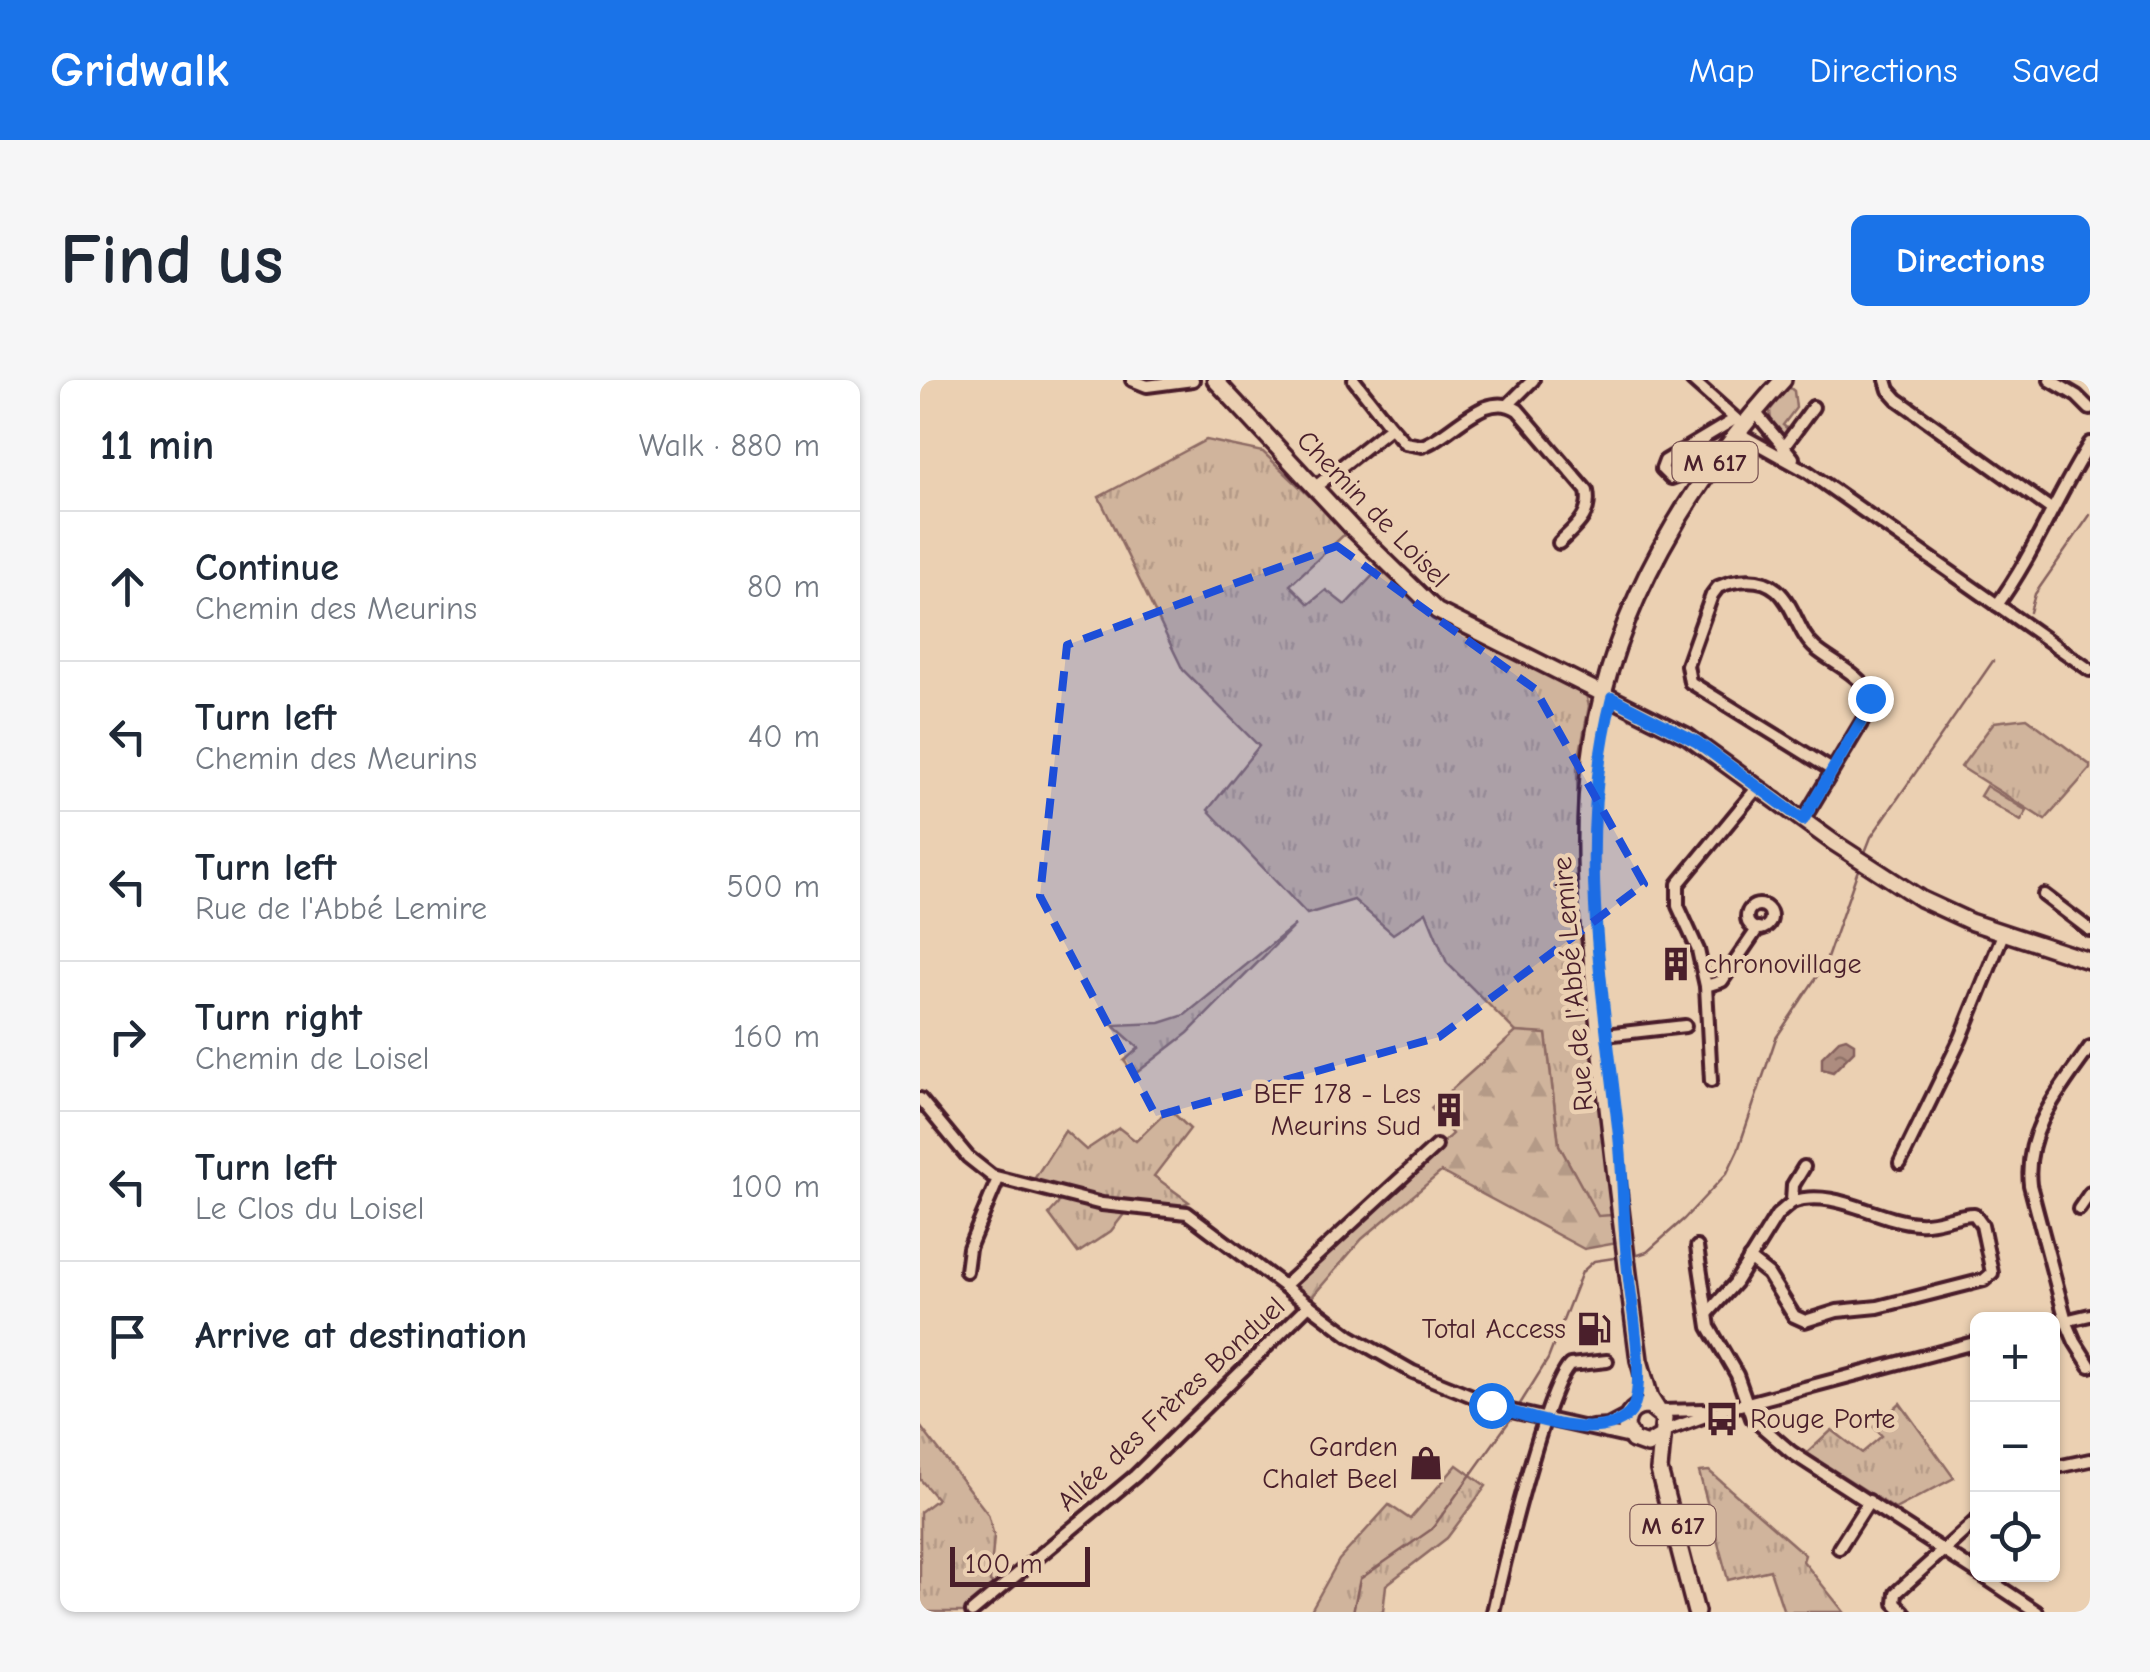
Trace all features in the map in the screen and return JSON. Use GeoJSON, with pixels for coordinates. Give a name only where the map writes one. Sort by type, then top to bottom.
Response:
{"type":"FeatureCollection","features":[{"type":"Feature","properties":{"kind":"main road","name":"Rue de l'Abbé Lemire"},"geometry":{"type":"LineString","coordinates":[[1696,1612],[1660,1475],[1665,1420],[1650,1398],[1639,1360],[1625,1242],[1623,1176],[1598,1036],[1594,853],[1598,766],[1608,696],[1661,554],[1688,502],[1739,426],[1783,380]]}},
{"type":"Feature","properties":{"kind":"main road","name":"Rue de l'Abbé Lemire"},"geometry":{"type":"LineString","coordinates":[[1639,1360],[1626,1428],[1648,1459],[1686,1612]]}},
{"type":"Feature","properties":{"kind":"main road"},"geometry":{"type":"LineString","coordinates":[[1631,1413],[1644,1406],[1658,1410]]}},
{"type":"Feature","properties":{"kind":"main road"},"geometry":{"type":"LineString","coordinates":[[1635,1441],[1652,1444],[1663,1434]]}},
{"type":"Feature","properties":{"kind":"street"},"geometry":{"type":"LineString","coordinates":[[1132,380],[1153,386],[1194,380]]}},
{"type":"Feature","properties":{"kind":"street","name":"Chemin de Loisel"},"geometry":{"type":"LineString","coordinates":[[1214,380],[1431,606],[1697,742],[1851,854],[1935,906],[2003,934],[2090,961]]}},
{"type":"Feature","properties":{"kind":"street"},"geometry":{"type":"LineString","coordinates":[[1354,380],[1406,443],[1422,446],[1465,419],[1492,406],[1509,404],[1533,380]]}},
{"type":"Feature","properties":{"kind":"street"},"geometry":{"type":"LineString","coordinates":[[1692,380],[1739,426],[2090,670]]}},
{"type":"Feature","properties":{"kind":"street"},"geometry":{"type":"LineString","coordinates":[[1886,380],[1888,390],[1897,399],[2051,510]]}},
{"type":"Feature","properties":{"kind":"street"},"geometry":{"type":"LineString","coordinates":[[2050,380],[2090,408]]}},
{"type":"Feature","properties":{"kind":"street"},"geometry":{"type":"LineString","coordinates":[[1509,404],[1588,491],[1586,515],[1558,543]]}},
{"type":"Feature","properties":{"kind":"street"},"geometry":{"type":"LineString","coordinates":[[1784,448],[1813,407]]}},
{"type":"Feature","properties":{"kind":"street"},"geometry":{"type":"LineString","coordinates":[[1755,412],[1808,472]]}},
{"type":"Feature","properties":{"kind":"street"},"geometry":{"type":"LineString","coordinates":[[1706,438],[1739,426]]}},
{"type":"Feature","properties":{"kind":"street"},"geometry":{"type":"LineString","coordinates":[[1314,488],[1391,427]]}},
{"type":"Feature","properties":{"kind":"street"},"geometry":{"type":"LineString","coordinates":[[1997,605],[2018,576],[2090,443]]}},
{"type":"Feature","properties":{"kind":"street"},"geometry":{"type":"LineString","coordinates":[[1803,820],[1870,705],[1866,687],[1812,646],[1775,588],[1750,580],[1718,588],[1686,665],[1690,682],[1832,770]]}},
{"type":"Feature","properties":{"kind":"street"},"geometry":{"type":"LineString","coordinates":[[1711,1081],[1706,986],[1696,944],[1678,906],[1678,884],[1758,787]]}},
{"type":"Feature","properties":{"kind":"street"},"geometry":{"type":"LineString","coordinates":[[2044,895],[2090,930]]}},
{"type":"Feature","properties":{"kind":"street"},"geometry":{"type":"LineString","coordinates":[[1706,986],[1722,982],[1758,928]]}},
{"type":"Feature","properties":{"kind":"street"},"geometry":{"type":"LineString","coordinates":[[1900,1163],[1961,1038],[2003,934]]}},
{"type":"Feature","properties":{"kind":"street"},"geometry":{"type":"LineString","coordinates":[[1598,1036],[1685,1026]]}},
{"type":"Feature","properties":{"kind":"street"},"geometry":{"type":"LineString","coordinates":[[2090,1047],[2038,1125],[2029,1158],[2030,1185],[2066,1320],[2090,1366]]}},
{"type":"Feature","properties":{"kind":"street"},"geometry":{"type":"LineString","coordinates":[[920,1099],[968,1157],[998,1179],[1102,1204],[1188,1213],[1350,1336],[1393,1362],[1506,1410],[1635,1441]]}},
{"type":"Feature","properties":{"kind":"street"},"geometry":{"type":"LineString","coordinates":[[1285,1285],[1436,1146]]}},
{"type":"Feature","properties":{"kind":"street"},"geometry":{"type":"LineString","coordinates":[[1792,1202],[1793,1185],[1804,1166]]}},
{"type":"Feature","properties":{"kind":"street"},"geometry":{"type":"LineString","coordinates":[[966,1270],[969,1248],[998,1179]]}},
{"type":"Feature","properties":{"kind":"street"},"geometry":{"type":"LineString","coordinates":[[2079,1209],[2090,1194]]}},
{"type":"Feature","properties":{"kind":"street"},"geometry":{"type":"LineString","coordinates":[[1708,1313],[1735,1283],[1749,1259],[1777,1215],[1792,1202],[1808,1198],[1920,1224],[1974,1214],[1982,1222],[1992,1273],[1984,1280],[1878,1306],[1837,1310],[1805,1321],[1791,1313],[1768,1274],[1749,1259]]}},
{"type":"Feature","properties":{"kind":"street"},"geometry":{"type":"LineString","coordinates":[[1697,1247],[1711,1332],[1735,1372],[1752,1418],[1787,1448],[1970,1569]]}},
{"type":"Feature","properties":{"kind":"street","name":"Allée des Frères Bonduel"},"geometry":{"type":"LineString","coordinates":[[972,1612],[1134,1476],[1309,1305]]}},
{"type":"Feature","properties":{"kind":"street"},"geometry":{"type":"LineString","coordinates":[[2060,1322],[2090,1315]]}},
{"type":"Feature","properties":{"kind":"street"},"geometry":{"type":"LineString","coordinates":[[1658,1410],[1684,1412],[1745,1404],[1970,1344]]}},
{"type":"Feature","properties":{"kind":"street"},"geometry":{"type":"LineString","coordinates":[[1494,1612],[1546,1420],[1564,1371],[1570,1365],[1607,1360]]}},
{"type":"Feature","properties":{"kind":"street"},"geometry":{"type":"LineString","coordinates":[[1663,1434],[1725,1408]]}},
{"type":"Feature","properties":{"kind":"street"},"geometry":{"type":"LineString","coordinates":[[1579,1428],[1608,1426],[1631,1413]]}},
{"type":"Feature","properties":{"kind":"street"},"geometry":{"type":"LineString","coordinates":[[2060,1466],[2090,1460]]}},
{"type":"Feature","properties":{"kind":"street"},"geometry":{"type":"LineString","coordinates":[[1839,1548],[1869,1501]]}},
{"type":"Feature","properties":{"kind":"street"},"geometry":{"type":"LineString","coordinates":[[1904,1612],[1895,1603],[1896,1592],[1970,1526]]}},
{"type":"Feature","properties":{"kind":"street"},"geometry":{"type":"LineString","coordinates":[[1990,1582],[2036,1612]]}},
{"type":"Feature","properties":{"kind":"highlighted area"},"geometry":{"type":"Polygon","coordinates":[[[1337,546],[1535,689],[1644,884],[1439,1037],[1156,1116],[1040,896],[1067,645],[1337,546]]]}},
{"type":"Feature","properties":{"kind":"green space"},"geometry":{"type":"Polygon","coordinates":[[[1789,387],[1794,391],[1796,408],[1783,425],[1789,430],[1783,439],[1771,422],[1770,410],[1789,387]]]}},
{"type":"Feature","properties":{"kind":"green space"},"geometry":{"type":"Polygon","coordinates":[[[1206,440],[1263,452],[1347,532],[1290,585],[1309,604],[1326,590],[1345,605],[1379,569],[1433,615],[1585,691],[1589,706],[1577,768],[1579,925],[1613,1215],[1598,1217],[1559,1145],[1546,1035],[1516,1032],[1447,963],[1426,912],[1393,934],[1354,900],[1307,914],[1208,810],[1259,746],[1183,670],[1099,497],[1206,440]]]}},
{"type":"Feature","properties":{"kind":"green space"},"geometry":{"type":"Polygon","coordinates":[[[2027,718],[2090,765],[2045,820],[1961,767],[1994,722],[2027,718]]]}},
{"type":"Feature","properties":{"kind":"green space"},"geometry":{"type":"Polygon","coordinates":[[[1986,786],[2027,811],[2021,821],[1980,796],[1986,786]]]}},
{"type":"Feature","properties":{"kind":"green space"},"geometry":{"type":"Polygon","coordinates":[[[1295,925],[1188,1033],[1135,1074],[1124,1061],[1139,1048],[1113,1025],[1160,1023],[1185,1015],[1295,925]]]}},
{"type":"Feature","properties":{"kind":"green space"},"geometry":{"type":"Polygon","coordinates":[[[1516,1032],[1546,1034],[1559,1145],[1598,1216],[1613,1215],[1617,1243],[1584,1249],[1441,1172],[1362,1239],[1299,1308],[1281,1294],[1452,1134],[1431,1108],[1516,1032]]]}},
{"type":"Feature","properties":{"kind":"green space"},"geometry":{"type":"Polygon","coordinates":[[[1169,1109],[1190,1129],[1154,1176],[1189,1202],[1177,1207],[1131,1205],[1111,1231],[1078,1253],[1049,1214],[1058,1204],[1063,1187],[1033,1181],[1065,1131],[1086,1150],[1119,1128],[1136,1141],[1169,1109]]]}},
{"type":"Feature","properties":{"kind":"green space"},"geometry":{"type":"Polygon","coordinates":[[[1900,1403],[1954,1478],[1895,1509],[1807,1453],[1832,1430],[1862,1453],[1882,1436],[1874,1427],[1900,1403]]]}},
{"type":"Feature","properties":{"kind":"green space"},"geometry":{"type":"Polygon","coordinates":[[[920,1426],[988,1514],[994,1536],[990,1582],[996,1586],[966,1612],[920,1612],[920,1512],[937,1499],[920,1479],[920,1426]]]}},
{"type":"Feature","properties":{"kind":"green space"},"geometry":{"type":"Polygon","coordinates":[[[1457,1465],[1486,1486],[1447,1538],[1386,1585],[1383,1612],[1310,1612],[1339,1560],[1389,1505],[1410,1519],[1457,1465]]]}},
{"type":"Feature","properties":{"kind":"green space"},"geometry":{"type":"Polygon","coordinates":[[[1709,1471],[1805,1555],[1803,1561],[1844,1612],[1784,1612],[1770,1570],[1728,1580],[1699,1472],[1709,1471]]]}},
{"type":"Feature","properties":{"kind":"water"},"geometry":{"type":"Polygon","coordinates":[[[1846,1038],[1854,1043],[1854,1051],[1833,1072],[1822,1069],[1822,1057],[1846,1038]]]}},
{"type":"Feature","properties":{"kind":"waterway"},"geometry":{"type":"LineString","coordinates":[[2030,612],[2035,594],[2090,515]]}},
{"type":"Feature","properties":{"kind":"waterway"},"geometry":{"type":"LineString","coordinates":[[1864,855],[1871,837],[1993,661]]}},
{"type":"Feature","properties":{"kind":"waterway"},"geometry":{"type":"LineString","coordinates":[[1638,1255],[1647,1252],[1684,1219],[1727,1173],[1776,1038],[1825,964],[1859,867]]}},
{"type":"Feature","properties":{"kind":"waterway"},"geometry":{"type":"LineString","coordinates":[[1517,1409],[1548,1359],[1582,1272],[1594,1261],[1614,1258]]}},
{"type":"Feature","properties":{"kind":"waterway"},"geometry":{"type":"LineString","coordinates":[[1353,1612],[1360,1579],[1432,1529],[1513,1416]]}},
{"type":"Feature","properties":{"kind":"place","name":"chronovillage"},"geometry":{"type":"Point","coordinates":[1676,964]}},
{"type":"Feature","properties":{"kind":"place","name":"BEF 178 - Les Meurins Sud"},"geometry":{"type":"Point","coordinates":[1449,1110]}},
{"type":"Feature","properties":{"kind":"place","name":"Total Access"},"geometry":{"type":"Point","coordinates":[1594,1329]}},
{"type":"Feature","properties":{"kind":"place","name":"Rouge Porte"},"geometry":{"type":"Point","coordinates":[1722,1419]}},
{"type":"Feature","properties":{"kind":"place","name":"Garden Chalet Beel"},"geometry":{"type":"Point","coordinates":[1426,1463]}},
{"type":"Feature","properties":{"kind":"route"},"geometry":{"type":"LineString","coordinates":[[1491,1405],[1565,1425],[1594,1428],[1625,1418],[1634,1410],[1636,1400],[1639,1360],[1594,889],[1598,766],[1612,698],[1697,742],[1803,820],[1868,710],[1870,698]]}}]}
